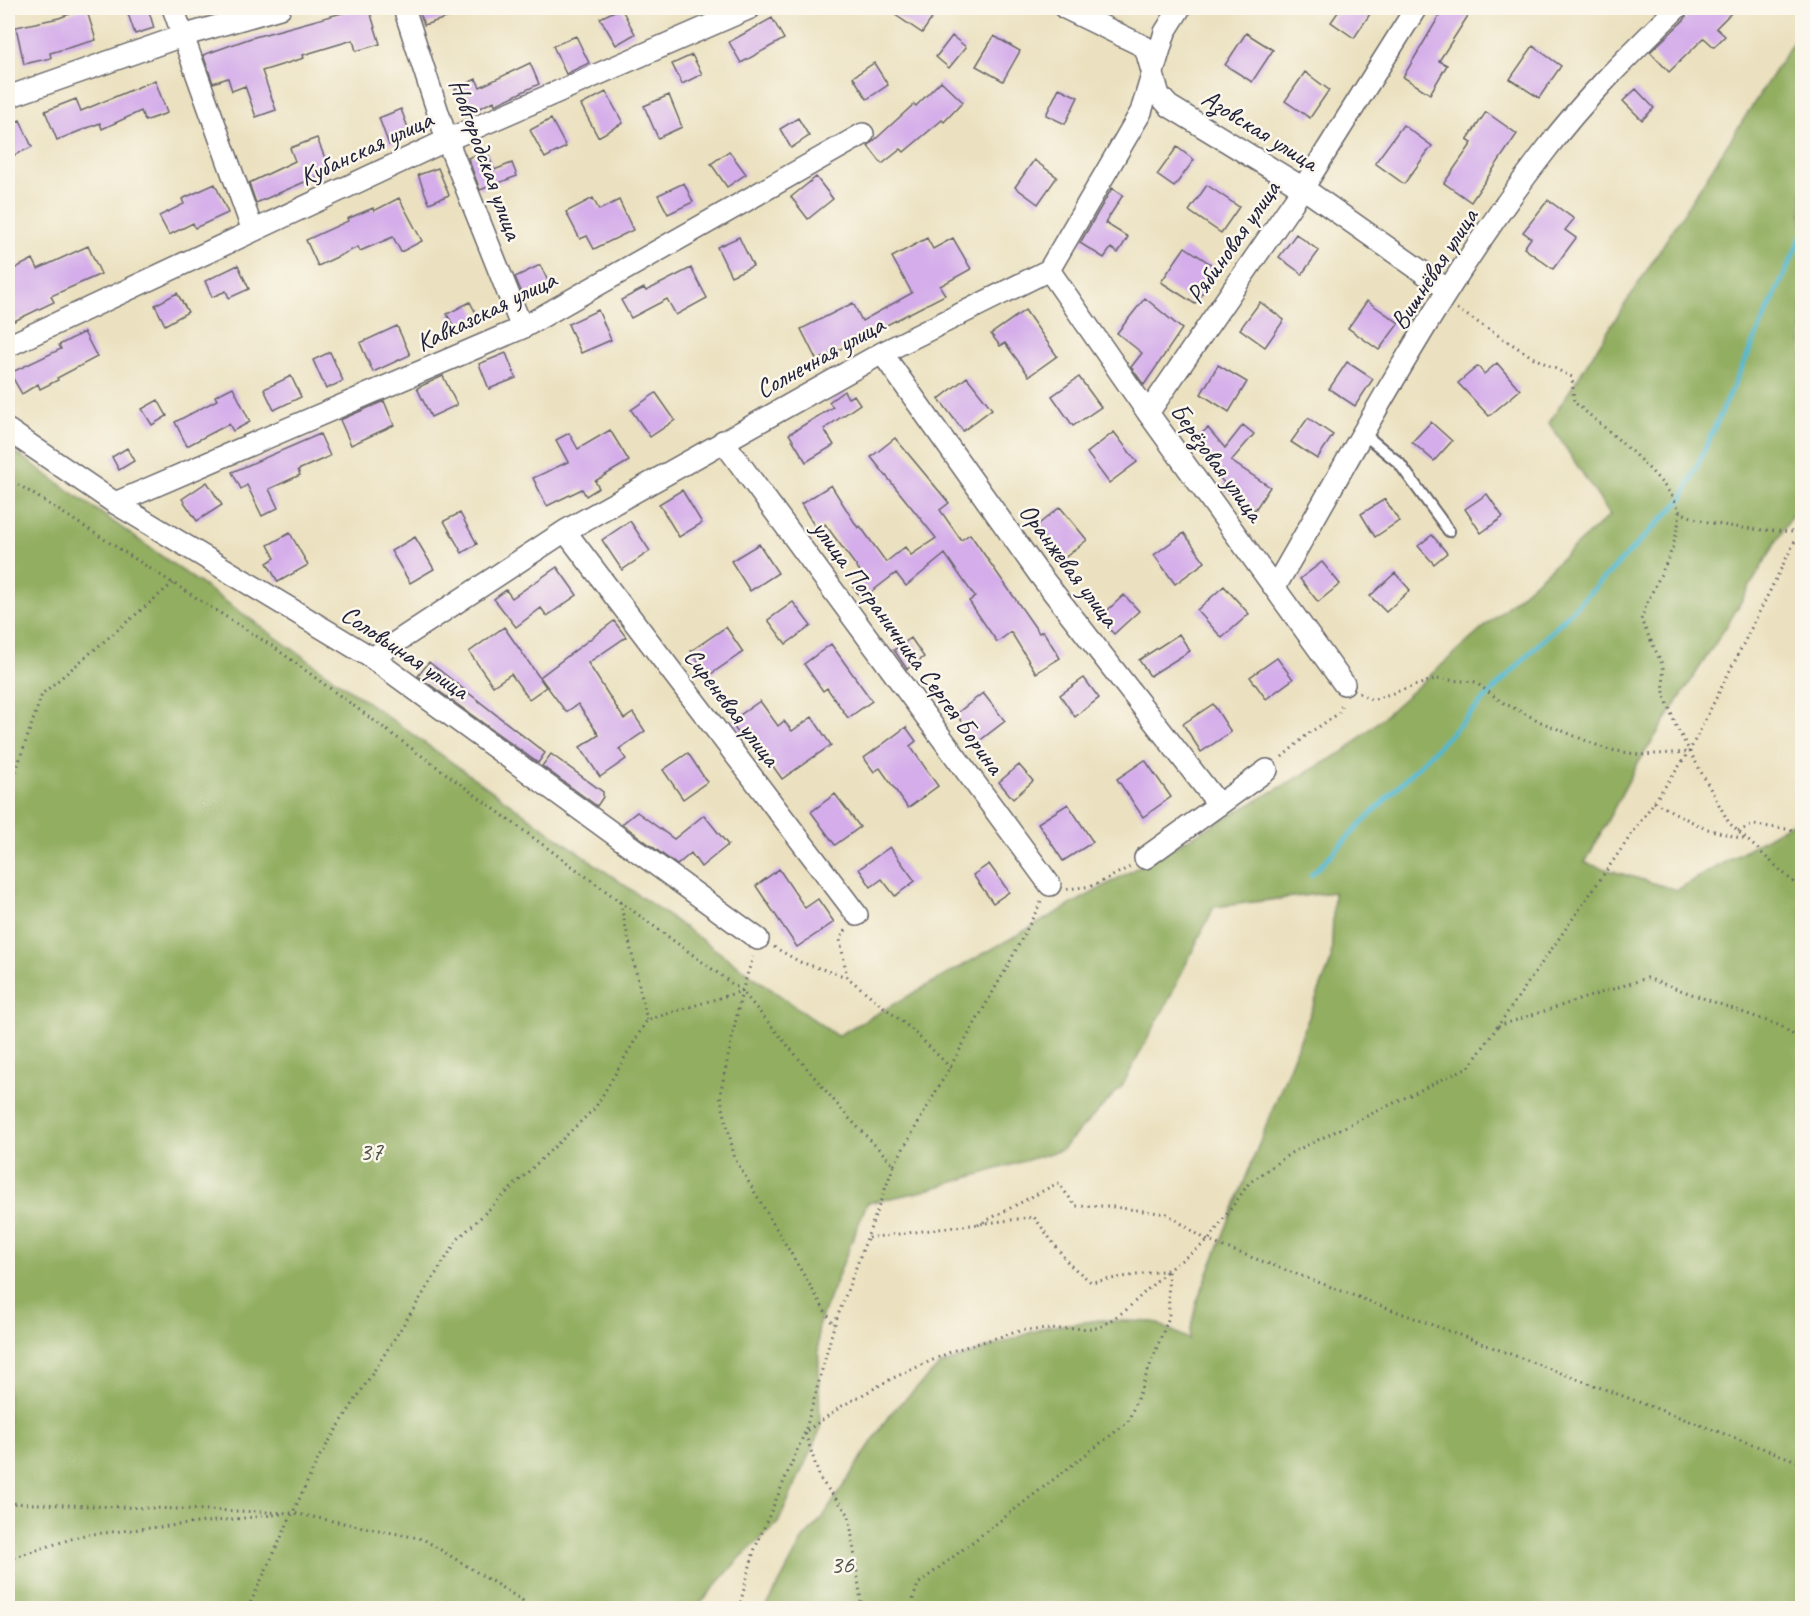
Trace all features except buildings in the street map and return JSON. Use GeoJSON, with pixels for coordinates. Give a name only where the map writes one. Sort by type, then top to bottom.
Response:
{"type":"FeatureCollection","features":[{"type":"Feature","properties":{"kind":"street"},"geometry":{"type":"LineString","coordinates":[[173,8],[253,231]]}},
{"type":"Feature","properties":{"kind":"street"},"geometry":{"type":"LineString","coordinates":[[8,97],[182,36],[280,8]]}},
{"type":"Feature","properties":{"kind":"street","name":"Новгородская улица"},"geometry":{"type":"LineString","coordinates":[[404,8],[447,140],[522,328]]}},
{"type":"Feature","properties":{"kind":"street","name":"Кубанская улица"},"geometry":{"type":"LineString","coordinates":[[8,346],[447,140],[750,8]]}},
{"type":"Feature","properties":{"kind":"street","name":"Азовская улица"},"geometry":{"type":"LineString","coordinates":[[1065,8],[1145,47],[1159,95],[1170,106],[1303,188],[1446,294]]}},
{"type":"Feature","properties":{"kind":"street"},"geometry":{"type":"LineString","coordinates":[[1049,270],[1141,112],[1166,32],[1180,8]]}},
{"type":"Feature","properties":{"kind":"street","name":"Рябиновая улица"},"geometry":{"type":"LineString","coordinates":[[1148,413],[1303,188],[1416,8]]}},
{"type":"Feature","properties":{"kind":"street","name":"Вишнёвая улица"},"geometry":{"type":"LineString","coordinates":[[1275,587],[1446,294],[1545,151],[1622,62],[1677,8]]}},
{"type":"Feature","properties":{"kind":"street","name":"Кавказская улица"},"geometry":{"type":"LineString","coordinates":[[115,503],[522,328],[863,134]]}},
{"type":"Feature","properties":{"kind":"street","name":"Солнечная улица"},"geometry":{"type":"LineString","coordinates":[[372,658],[565,531],[882,353],[1049,270]]}},
{"type":"Feature","properties":{"kind":"street","name":"Берёзовая улица"},"geometry":{"type":"LineString","coordinates":[[1049,270],[1148,413],[1344,684]]}},
{"type":"Feature","properties":{"kind":"street","name":"Оранжевая улица"},"geometry":{"type":"LineString","coordinates":[[882,353],[1040,574],[1218,805]]}},
{"type":"Feature","properties":{"kind":"street","name":"Соловьиная улица"},"geometry":{"type":"LineString","coordinates":[[8,430],[115,503],[372,658],[758,939]]}},
{"type":"Feature","properties":{"kind":"street","name":"улица Пограничника Сергея Борина"},"geometry":{"type":"LineString","coordinates":[[723,441],[1050,885]]}},
{"type":"Feature","properties":{"kind":"street","name":"Сиреневая улица"},"geometry":{"type":"LineString","coordinates":[[565,531],[856,915]]}},
{"type":"Feature","properties":{"kind":"street"},"geometry":{"type":"LineString","coordinates":[[1145,858],[1268,770]]}},
{"type":"Feature","properties":{"kind":"lane"},"geometry":{"type":"LineString","coordinates":[[1364,434],[1399,463],[1449,531]]}},
{"type":"Feature","properties":{"kind":"path"},"geometry":{"type":"LineString","coordinates":[[1446,294],[1532,357],[1572,377],[1574,402],[1668,490],[1679,511],[1692,519],[1760,530],[1800,532]]}},
{"type":"Feature","properties":{"kind":"path"},"geometry":{"type":"LineString","coordinates":[[8,478],[274,648],[742,991],[847,1116],[894,1165]]}},
{"type":"Feature","properties":{"kind":"path"},"geometry":{"type":"LineString","coordinates":[[1679,511],[1677,532],[1647,597],[1641,620],[1663,666],[1664,694],[1689,752],[1729,823],[1803,890]]}},
{"type":"Feature","properties":{"kind":"path"},"geometry":{"type":"LineString","coordinates":[[805,1432],[852,1400],[955,1350],[1023,1330],[1099,1328],[1126,1310],[1168,1270],[1208,1241],[1249,1183],[1291,1154],[1470,1066],[1689,752],[1803,527]]}},
{"type":"Feature","properties":{"kind":"path"},"geometry":{"type":"LineString","coordinates":[[8,794],[42,694],[173,583]]}},
{"type":"Feature","properties":{"kind":"path"},"geometry":{"type":"LineString","coordinates":[[1344,684],[1372,700],[1435,680],[1475,682],[1502,702],[1606,749],[1640,755],[1689,752]]}},
{"type":"Feature","properties":{"kind":"path"},"geometry":{"type":"LineString","coordinates":[[1268,770],[1309,733],[1338,714],[1346,698],[1344,684]]}},
{"type":"Feature","properties":{"kind":"path"},"geometry":{"type":"LineString","coordinates":[[1654,802],[1704,828],[1748,841]]}},
{"type":"Feature","properties":{"kind":"path"},"geometry":{"type":"LineString","coordinates":[[1738,831],[1754,825],[1803,831]]}},
{"type":"Feature","properties":{"kind":"path"},"geometry":{"type":"LineString","coordinates":[[739,1608],[754,1551],[805,1432],[834,1326],[894,1165],[951,1068],[1050,885],[1070,890],[1093,886],[1145,858]]}},
{"type":"Feature","properties":{"kind":"path"},"geometry":{"type":"LineString","coordinates":[[620,902],[647,1020]]}},
{"type":"Feature","properties":{"kind":"path"},"geometry":{"type":"LineString","coordinates":[[847,976],[840,939],[856,915]]}},
{"type":"Feature","properties":{"kind":"path"},"geometry":{"type":"LineString","coordinates":[[834,1326],[735,1159],[720,1095],[742,991],[758,939],[800,962],[847,976],[911,1029],[951,1068]]}},
{"type":"Feature","properties":{"kind":"path"},"geometry":{"type":"LineString","coordinates":[[1497,1027],[1647,978],[1781,1026],[1803,1041]]}},
{"type":"Feature","properties":{"kind":"path"},"geometry":{"type":"LineString","coordinates":[[248,1608],[319,1457],[458,1239],[595,1108],[647,1020],[742,991]]}},
{"type":"Feature","properties":{"kind":"path"},"geometry":{"type":"LineString","coordinates":[[976,1226],[1058,1183],[1076,1206],[1106,1206],[1167,1214],[1208,1241],[1803,1463]]}},
{"type":"Feature","properties":{"kind":"path"},"geometry":{"type":"LineString","coordinates":[[867,1238],[1034,1217],[1069,1264],[1091,1282],[1168,1270]]}},
{"type":"Feature","properties":{"kind":"path"},"geometry":{"type":"LineString","coordinates":[[910,1608],[918,1584],[1128,1422],[1169,1317],[1168,1270]]}},
{"type":"Feature","properties":{"kind":"path"},"geometry":{"type":"LineString","coordinates":[[805,1432],[820,1479],[849,1515],[862,1608]]}},
{"type":"Feature","properties":{"kind":"path"},"geometry":{"type":"LineString","coordinates":[[8,1503],[293,1513],[423,1539],[522,1600],[526,1608]]}},
{"type":"Feature","properties":{"kind":"path"},"geometry":{"type":"LineString","coordinates":[[8,1559],[84,1535],[293,1513]]}},
{"type":"Feature","properties":{"kind":"green space","name":"37"},"geometry":{"type":"Polygon","coordinates":[[[1802,28],[1802,498],[1729,622],[1638,763],[1585,863],[1677,890],[1802,817],[1802,1608],[766,1608],[803,1539],[823,1517],[890,1414],[939,1366],[1046,1327],[1099,1320],[1154,1322],[1189,1339],[1196,1304],[1331,961],[1334,892],[1214,907],[1166,1005],[1122,1086],[1061,1150],[920,1192],[867,1203],[818,1326],[820,1430],[778,1523],[740,1558],[696,1608],[8,1608],[8,447],[837,1036],[1345,751],[1610,515],[1549,423],[1802,28]]]}},
{"type":"Feature","properties":{"kind":"waterway"},"geometry":{"type":"LineString","coordinates":[[1311,875],[1682,499],[1802,236]]}},
{"type":"Feature","properties":{"kind":"park label","name":"36"},"geometry":{"type":"Point","coordinates":[842,1564]}}]}
